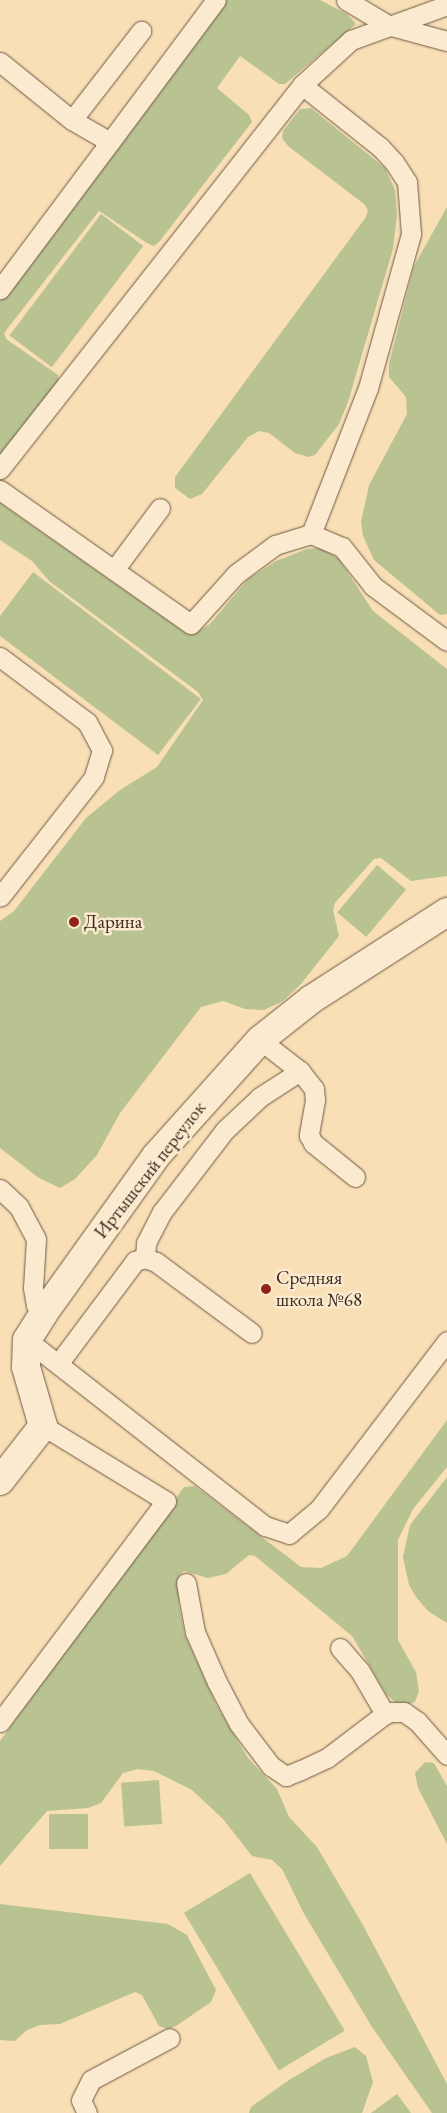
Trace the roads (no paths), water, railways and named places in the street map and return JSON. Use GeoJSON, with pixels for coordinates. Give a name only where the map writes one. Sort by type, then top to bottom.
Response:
{"type":"FeatureCollection","features":[{"type":"Feature","properties":{"kind":"street","name":"Иртышский переулок"},"geometry":{"type":"LineString","coordinates":[[42,1426],[26,1367],[27,1340],[43,1314],[156,1156],[260,1040],[312,999],[447,912]]}},
{"type":"Feature","properties":{"kind":"street"},"geometry":{"type":"LineString","coordinates":[[0,1481],[42,1426]]}},
{"type":"Feature","properties":{"kind":"lane"},"geometry":{"type":"LineString","coordinates":[[0,289],[216,0]]}},
{"type":"Feature","properties":{"kind":"lane"},"geometry":{"type":"LineString","coordinates":[[346,0],[388,25],[447,41]]}},
{"type":"Feature","properties":{"kind":"lane"},"geometry":{"type":"LineString","coordinates":[[0,469],[302,85],[351,40],[447,5]]}},
{"type":"Feature","properties":{"kind":"lane"},"geometry":{"type":"LineString","coordinates":[[72,120],[141,31]]}},
{"type":"Feature","properties":{"kind":"lane"},"geometry":{"type":"LineString","coordinates":[[0,62],[72,120],[110,142]]}},
{"type":"Feature","properties":{"kind":"lane"},"geometry":{"type":"LineString","coordinates":[[302,85],[380,147],[394,162],[407,182],[411,234],[368,388],[311,534]]}},
{"type":"Feature","properties":{"kind":"lane"},"geometry":{"type":"LineString","coordinates":[[0,490],[191,624],[236,574],[275,545],[311,534],[342,547],[373,586],[447,641]]}},
{"type":"Feature","properties":{"kind":"lane"},"geometry":{"type":"LineString","coordinates":[[114,570],[160,508]]}},
{"type":"Feature","properties":{"kind":"lane"},"geometry":{"type":"LineString","coordinates":[[0,657],[88,722],[102,750],[94,777],[0,897]]}},
{"type":"Feature","properties":{"kind":"lane"},"geometry":{"type":"LineString","coordinates":[[260,1040],[300,1071],[314,1088],[315,1100],[309,1135],[313,1143],[355,1177]]}},
{"type":"Feature","properties":{"kind":"lane"},"geometry":{"type":"LineString","coordinates":[[144,1258],[146,1243],[162,1212],[225,1130],[260,1098],[300,1071]]}},
{"type":"Feature","properties":{"kind":"lane"},"geometry":{"type":"LineString","coordinates":[[0,1189],[18,1207],[36,1239],[33,1288],[36,1305],[43,1314]]}},
{"type":"Feature","properties":{"kind":"lane"},"geometry":{"type":"LineString","coordinates":[[58,1364],[135,1261],[144,1258],[156,1262],[252,1333]]}},
{"type":"Feature","properties":{"kind":"lane"},"geometry":{"type":"LineString","coordinates":[[27,1340],[264,1526],[289,1534],[319,1509],[447,1341]]}},
{"type":"Feature","properties":{"kind":"lane"},"geometry":{"type":"LineString","coordinates":[[0,1722],[166,1501],[42,1426]]}},
{"type":"Feature","properties":{"kind":"lane"},"geometry":{"type":"LineString","coordinates":[[186,1583],[195,1632],[217,1682],[239,1724],[271,1766],[286,1776],[301,1770],[353,1740],[385,1714],[404,1712],[441,1744],[447,1755]]}},
{"type":"Feature","properties":{"kind":"lane"},"geometry":{"type":"LineString","coordinates":[[340,1648],[360,1671],[385,1714]]}},
{"type":"Feature","properties":{"kind":"lane"},"geometry":{"type":"LineString","coordinates":[[87,2113],[82,2100],[91,2080],[170,2038]]}},
{"type":"Feature","properties":{"kind":"place","name":"Дарина"},"geometry":{"type":"Point","coordinates":[74,922]}},
{"type":"Feature","properties":{"kind":"place","name":"Средняя школа №68"},"geometry":{"type":"Point","coordinates":[266,1289]}}]}
